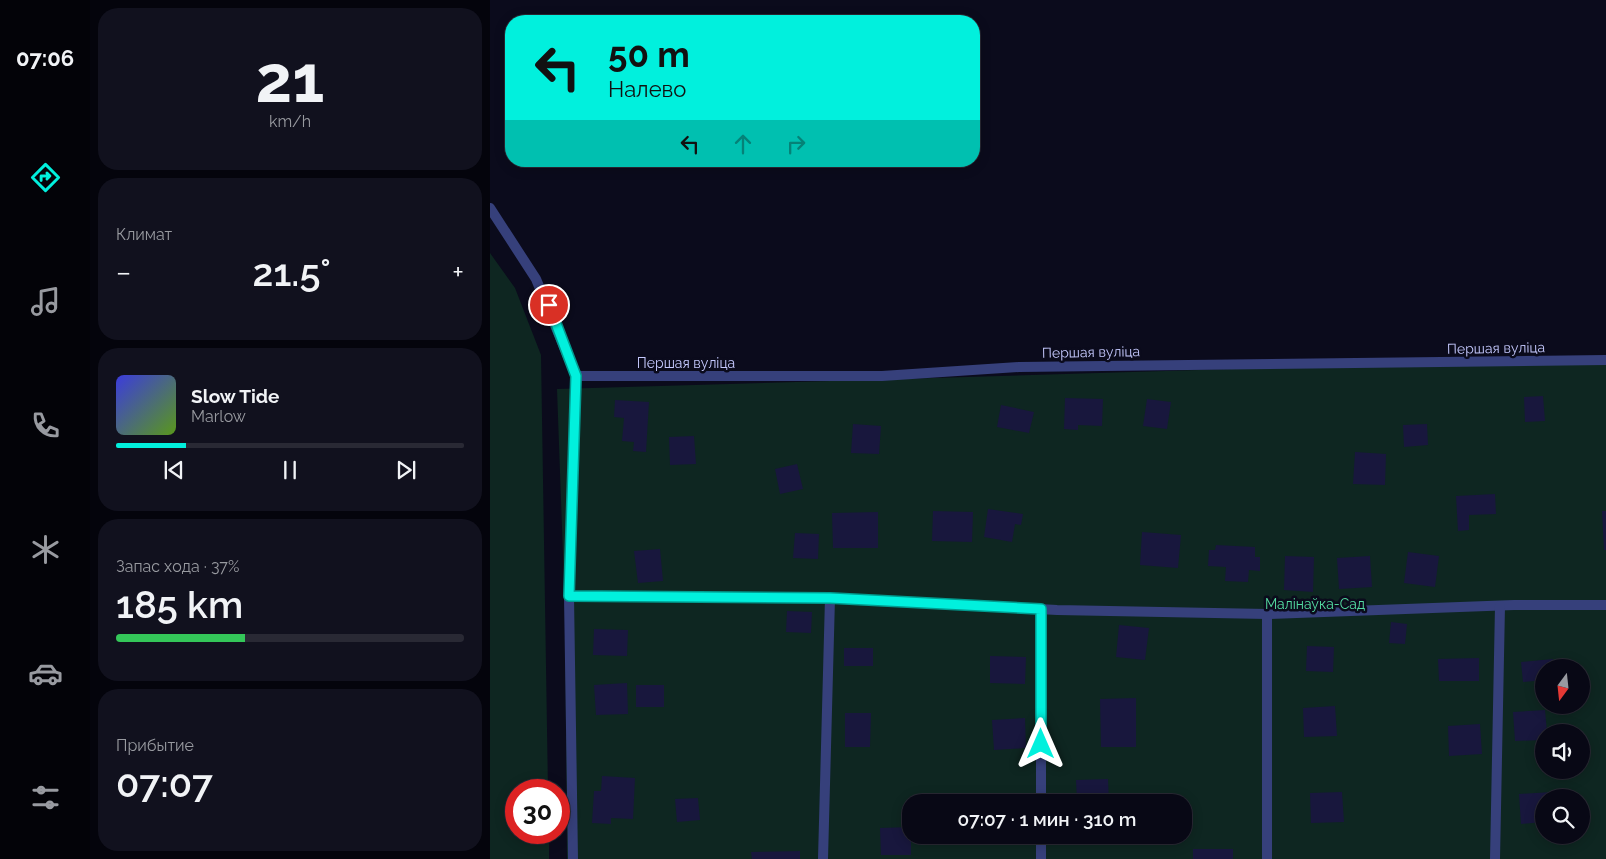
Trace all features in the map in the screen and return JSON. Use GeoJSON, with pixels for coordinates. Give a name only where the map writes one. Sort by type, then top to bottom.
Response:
{"type":"FeatureCollection","features":[{"type":"Feature","properties":{"kind":"street"},"geometry":{"type":"LineString","coordinates":[[490,208],[536,279],[576,376],[569,596],[573,859]]}},
{"type":"Feature","properties":{"kind":"street","name":"Першая вуліца"},"geometry":{"type":"LineString","coordinates":[[576,376],[882,376],[1018,367],[1606,360]]}},
{"type":"Feature","properties":{"kind":"street"},"geometry":{"type":"LineString","coordinates":[[569,596],[830,598],[1041,609],[1267,614],[1500,606],[1606,605]]}},
{"type":"Feature","properties":{"kind":"street"},"geometry":{"type":"LineString","coordinates":[[823,859],[830,598]]}},
{"type":"Feature","properties":{"kind":"street"},"geometry":{"type":"LineString","coordinates":[[1495,859],[1500,606]]}},
{"type":"Feature","properties":{"kind":"street"},"geometry":{"type":"LineString","coordinates":[[1041,609],[1041,794]]}},
{"type":"Feature","properties":{"kind":"street"},"geometry":{"type":"LineString","coordinates":[[1267,614],[1267,859]]}},
{"type":"Feature","properties":{"kind":"street"},"geometry":{"type":"LineString","coordinates":[[1041,844],[1041,859]]}},
{"type":"Feature","properties":{"kind":"green space"},"geometry":{"type":"Polygon","coordinates":[[[490,253],[515,288],[541,355],[548,779],[505,779],[505,844],[549,844],[549,859],[490,859],[490,253]]]}},
{"type":"Feature","properties":{"kind":"green space","name":"Малінаўка-Сад"},"geometry":{"type":"Polygon","coordinates":[[[1606,358],[1606,859],[567,859],[567,844],[570,844],[570,779],[566,779],[565,611],[557,389],[1606,358]]]}},
{"type":"Feature","properties":{"kind":"building"},"geometry":{"type":"Polygon","coordinates":[[[1543,396],[1545,421],[1525,422],[1524,397],[1543,396]]]}},
{"type":"Feature","properties":{"kind":"building"},"geometry":{"type":"Polygon","coordinates":[[[1065,398],[1103,399],[1102,426],[1078,425],[1078,430],[1064,429],[1065,398]]]}},
{"type":"Feature","properties":{"kind":"building"},"geometry":{"type":"Polygon","coordinates":[[[1147,399],[1171,402],[1167,429],[1143,426],[1147,399]]]}},
{"type":"Feature","properties":{"kind":"building"},"geometry":{"type":"Polygon","coordinates":[[[615,400],[649,402],[646,452],[633,451],[634,442],[622,441],[624,418],[614,417],[615,400]]]}},
{"type":"Feature","properties":{"kind":"building"},"geometry":{"type":"Polygon","coordinates":[[[1001,405],[1034,412],[1029,433],[997,427],[1001,405]]]}},
{"type":"Feature","properties":{"kind":"building"},"geometry":{"type":"Polygon","coordinates":[[[853,424],[881,426],[879,454],[851,453],[853,424]]]}},
{"type":"Feature","properties":{"kind":"building"},"geometry":{"type":"Polygon","coordinates":[[[1427,424],[1428,445],[1404,447],[1403,425],[1427,424]]]}},
{"type":"Feature","properties":{"kind":"building"},"geometry":{"type":"Polygon","coordinates":[[[694,436],[696,464],[670,465],[669,437],[694,436]]]}},
{"type":"Feature","properties":{"kind":"building"},"geometry":{"type":"Polygon","coordinates":[[[1355,452],[1386,454],[1385,485],[1353,484],[1355,452]]]}},
{"type":"Feature","properties":{"kind":"building"},"geometry":{"type":"Polygon","coordinates":[[[797,464],[803,489],[780,494],[775,469],[797,464]]]}},
{"type":"Feature","properties":{"kind":"building"},"geometry":{"type":"Polygon","coordinates":[[[1495,494],[1496,514],[1469,515],[1469,530],[1458,531],[1456,496],[1495,494]]]}},
{"type":"Feature","properties":{"kind":"building"},"geometry":{"type":"Polygon","coordinates":[[[988,509],[1023,514],[1021,525],[1015,524],[1012,542],[984,537],[988,509]]]}},
{"type":"Feature","properties":{"kind":"building"},"geometry":{"type":"Polygon","coordinates":[[[933,511],[973,512],[972,542],[932,541],[933,511]]]}},
{"type":"Feature","properties":{"kind":"building"},"geometry":{"type":"Polygon","coordinates":[[[1602,511],[1606,511],[1606,550],[1604,550],[1602,511]]]}},
{"type":"Feature","properties":{"kind":"building"},"geometry":{"type":"Polygon","coordinates":[[[878,512],[878,548],[833,548],[832,513],[878,512]]]}},
{"type":"Feature","properties":{"kind":"building"},"geometry":{"type":"Polygon","coordinates":[[[1142,532],[1181,535],[1178,568],[1140,565],[1142,532]]]}},
{"type":"Feature","properties":{"kind":"building"},"geometry":{"type":"Polygon","coordinates":[[[795,533],[819,534],[818,559],[793,558],[795,533]]]}},
{"type":"Feature","properties":{"kind":"building"},"geometry":{"type":"Polygon","coordinates":[[[1216,545],[1255,547],[1255,557],[1260,557],[1260,571],[1249,570],[1248,582],[1225,581],[1226,567],[1208,566],[1209,550],[1215,550],[1216,545]]]}},
{"type":"Feature","properties":{"kind":"building"},"geometry":{"type":"Polygon","coordinates":[[[660,549],[663,581],[638,583],[634,551],[660,549]]]}},
{"type":"Feature","properties":{"kind":"building"},"geometry":{"type":"Polygon","coordinates":[[[1408,552],[1439,556],[1435,587],[1404,583],[1408,552]]]}},
{"type":"Feature","properties":{"kind":"building"},"geometry":{"type":"Polygon","coordinates":[[[1285,556],[1314,557],[1313,592],[1284,590],[1285,556]]]}},
{"type":"Feature","properties":{"kind":"building"},"geometry":{"type":"Polygon","coordinates":[[[1370,556],[1372,587],[1339,589],[1337,558],[1370,556]]]}},
{"type":"Feature","properties":{"kind":"building"},"geometry":{"type":"Polygon","coordinates":[[[787,611],[812,612],[811,633],[786,632],[787,611]]]}},
{"type":"Feature","properties":{"kind":"building"},"geometry":{"type":"Polygon","coordinates":[[[1391,622],[1407,624],[1405,644],[1389,643],[1391,622]]]}},
{"type":"Feature","properties":{"kind":"building"},"geometry":{"type":"Polygon","coordinates":[[[1119,625],[1149,628],[1145,660],[1116,657],[1119,625]]]}},
{"type":"Feature","properties":{"kind":"building"},"geometry":{"type":"Polygon","coordinates":[[[594,629],[628,630],[627,656],[593,655],[594,629]]]}},
{"type":"Feature","properties":{"kind":"building"},"geometry":{"type":"Polygon","coordinates":[[[1307,646],[1334,647],[1333,672],[1306,671],[1307,646]]]}},
{"type":"Feature","properties":{"kind":"building"},"geometry":{"type":"Polygon","coordinates":[[[844,648],[873,648],[873,666],[844,666],[844,648]]]}},
{"type":"Feature","properties":{"kind":"building"},"geometry":{"type":"Polygon","coordinates":[[[990,656],[1026,657],[1025,684],[990,683],[990,656]]]}},
{"type":"Feature","properties":{"kind":"building"},"geometry":{"type":"Polygon","coordinates":[[[1479,658],[1479,681],[1439,681],[1438,659],[1479,658]]]}},
{"type":"Feature","properties":{"kind":"building"},"geometry":{"type":"Polygon","coordinates":[[[1535,661],[1535,681],[1523,682],[1521,662],[1535,661]]]}},
{"type":"Feature","properties":{"kind":"building"},"geometry":{"type":"Polygon","coordinates":[[[627,683],[628,714],[596,715],[594,685],[627,683]]]}},
{"type":"Feature","properties":{"kind":"building"},"geometry":{"type":"Polygon","coordinates":[[[636,685],[664,685],[664,707],[636,707],[636,685]]]}},
{"type":"Feature","properties":{"kind":"building"},"geometry":{"type":"Polygon","coordinates":[[[1136,698],[1136,747],[1101,747],[1100,699],[1136,698]]]}},
{"type":"Feature","properties":{"kind":"building"},"geometry":{"type":"Polygon","coordinates":[[[1335,706],[1337,736],[1304,737],[1303,708],[1335,706]]]}},
{"type":"Feature","properties":{"kind":"building"},"geometry":{"type":"Polygon","coordinates":[[[1535,711],[1535,714],[1545,714],[1546,724],[1535,724],[1535,740],[1515,741],[1513,712],[1535,711]]]}},
{"type":"Feature","properties":{"kind":"building"},"geometry":{"type":"Polygon","coordinates":[[[845,713],[871,713],[870,747],[845,747],[845,713]]]}},
{"type":"Feature","properties":{"kind":"building"},"geometry":{"type":"Polygon","coordinates":[[[1025,718],[1026,748],[994,750],[992,720],[1025,718]]]}},
{"type":"Feature","properties":{"kind":"building"},"geometry":{"type":"Polygon","coordinates":[[[1480,724],[1482,754],[1449,756],[1448,726],[1480,724]]]}},
{"type":"Feature","properties":{"kind":"building"},"geometry":{"type":"Polygon","coordinates":[[[602,776],[635,778],[633,819],[611,818],[611,824],[592,823],[594,791],[601,791],[602,776]]]}},
{"type":"Feature","properties":{"kind":"building"},"geometry":{"type":"Polygon","coordinates":[[[1108,779],[1109,794],[1077,794],[1076,780],[1108,779]]]}},
{"type":"Feature","properties":{"kind":"building"},"geometry":{"type":"Polygon","coordinates":[[[1342,792],[1344,822],[1311,823],[1310,793],[1342,792]]]}},
{"type":"Feature","properties":{"kind":"building"},"geometry":{"type":"Polygon","coordinates":[[[1535,793],[1535,823],[1521,824],[1519,794],[1535,793]]]}},
{"type":"Feature","properties":{"kind":"building"},"geometry":{"type":"Polygon","coordinates":[[[698,798],[700,820],[677,822],[675,799],[698,798]]]}},
{"type":"Feature","properties":{"kind":"building"},"geometry":{"type":"Polygon","coordinates":[[[902,827],[902,844],[911,844],[911,855],[881,855],[880,828],[902,827]]]}},
{"type":"Feature","properties":{"kind":"building"},"geometry":{"type":"Polygon","coordinates":[[[1193,849],[1233,849],[1233,859],[1193,859],[1193,849]]]}},
{"type":"Feature","properties":{"kind":"building"},"geometry":{"type":"Polygon","coordinates":[[[800,851],[800,859],[752,859],[751,852],[800,851]]]}},
{"type":"Feature","properties":{"kind":"route"},"geometry":{"type":"LineString","coordinates":[[549,305],[576,376],[569,596],[830,598],[1041,609],[1041,744]]}}]}
